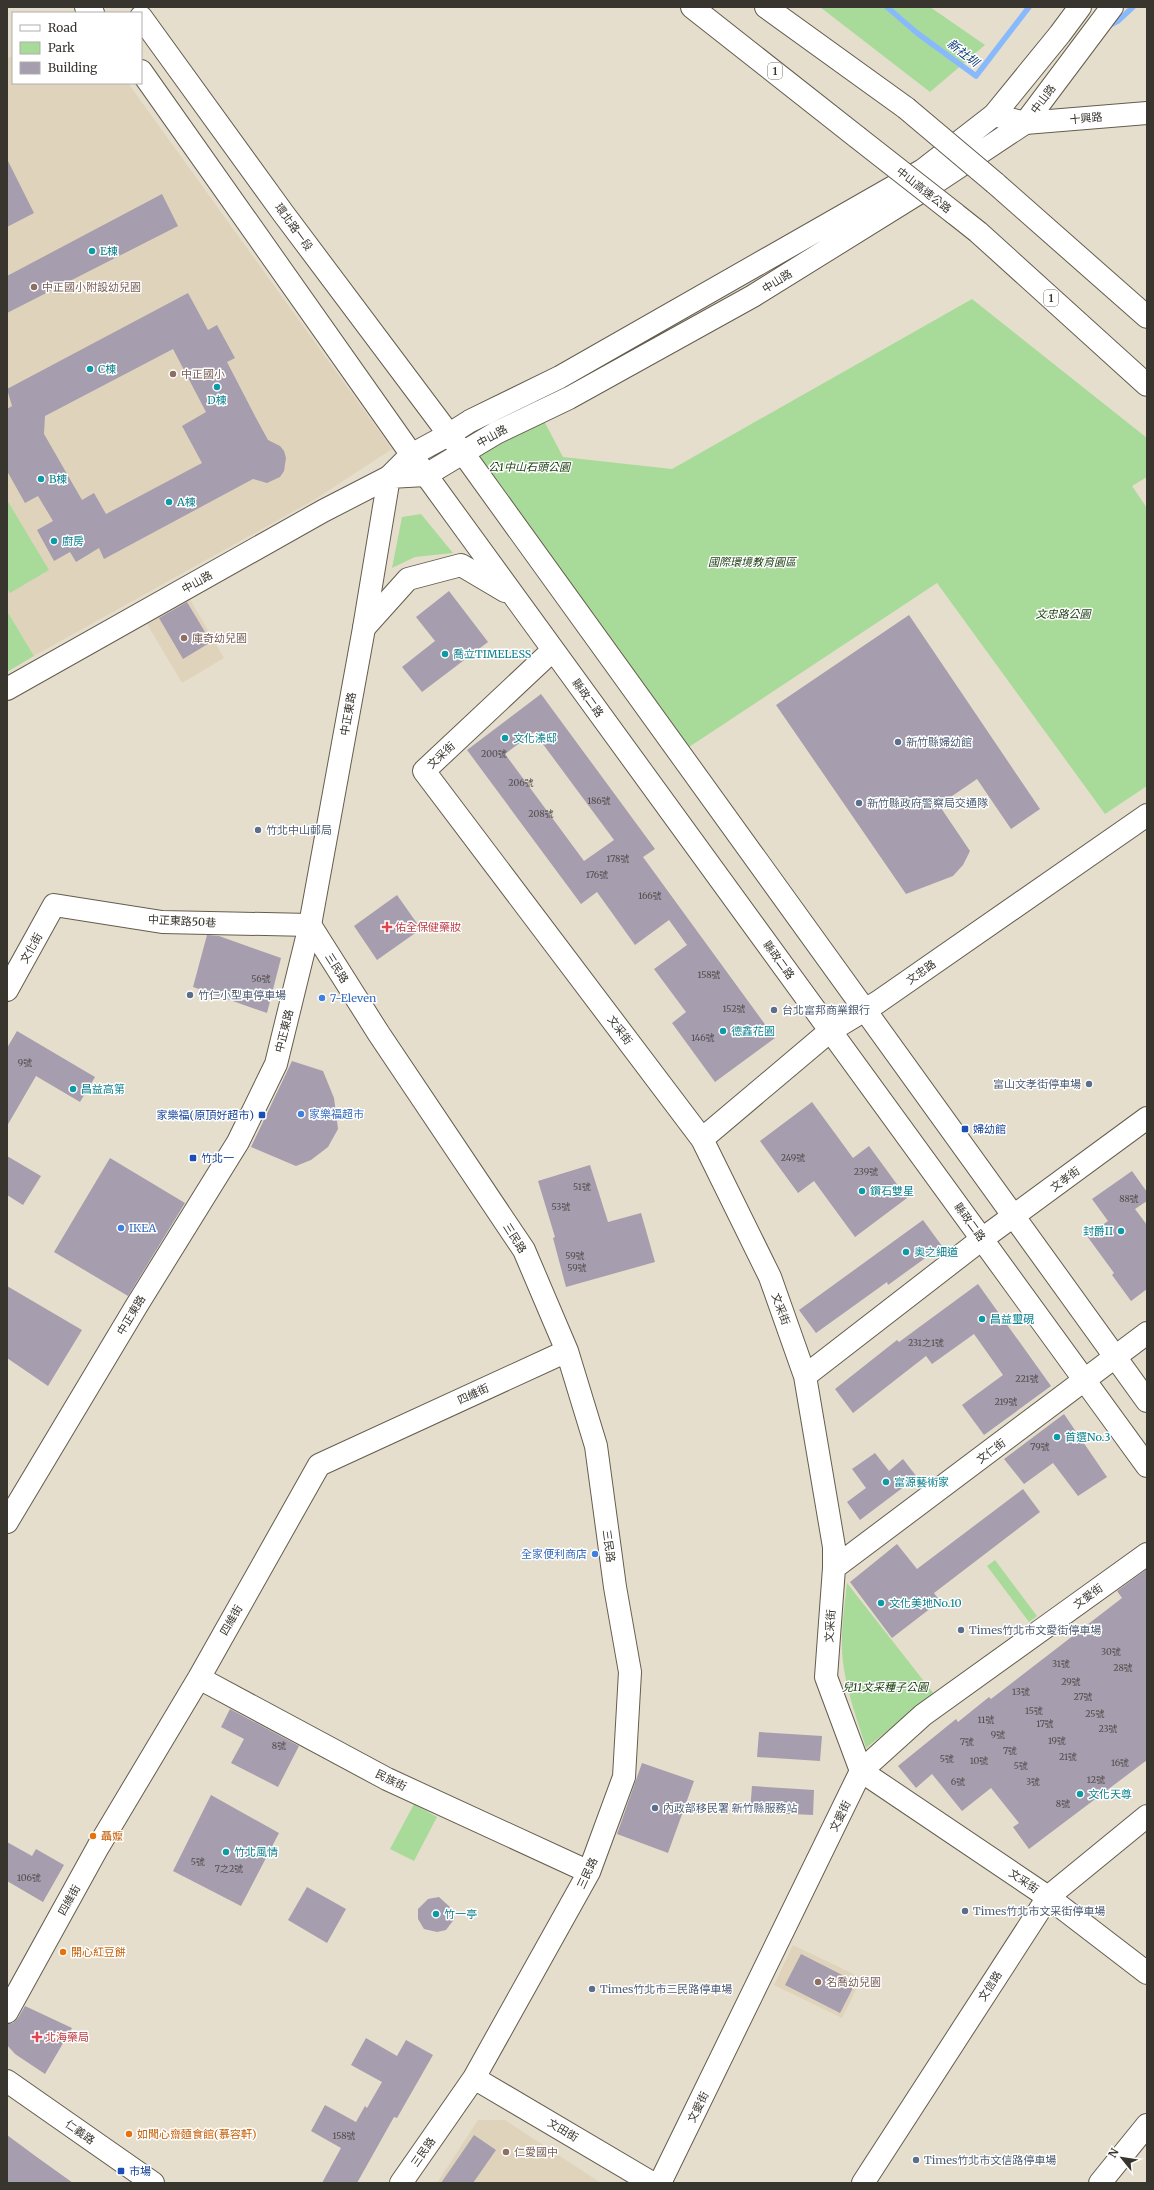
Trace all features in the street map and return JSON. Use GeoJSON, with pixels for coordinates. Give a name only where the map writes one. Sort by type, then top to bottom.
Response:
{"type":"FeatureCollection","features":[{"type":"Feature","properties":{"kind":"main road","name":"中山高速公路"},"geometry":{"type":"LineString","coordinates":[[692,7],[978,232],[1147,385]]}},
{"type":"Feature","properties":{"kind":"main road"},"geometry":{"type":"LineString","coordinates":[[766,7],[906,108],[995,183],[1147,317]]}},
{"type":"Feature","properties":{"kind":"main road","name":"中山路"},"geometry":{"type":"LineString","coordinates":[[7,689],[316,515],[389,477],[411,454],[448,436],[470,421],[560,377],[922,170],[994,114],[1060,34],[1080,7]]}},
{"type":"Feature","properties":{"kind":"main road","name":"中山路"},"geometry":{"type":"LineString","coordinates":[[389,477],[426,475],[496,432],[569,398],[753,296],[930,186],[1025,122],[1112,7]]}},
{"type":"Feature","properties":{"kind":"main road","name":"環北路一段"},"geometry":{"type":"LineString","coordinates":[[142,18],[448,436]]}},
{"type":"Feature","properties":{"kind":"main road"},"geometry":{"type":"LineString","coordinates":[[142,72],[411,454]]}},
{"type":"Feature","properties":{"kind":"main road","name":"十興路"},"geometry":{"type":"LineString","coordinates":[[1025,122],[1147,112]]}},
{"type":"Feature","properties":{"kind":"main road"},"geometry":{"type":"LineString","coordinates":[[994,114],[1025,122]]}},
{"type":"Feature","properties":{"kind":"main road"},"geometry":{"type":"LineString","coordinates":[[448,436],[463,453],[1147,1401]]}},
{"type":"Feature","properties":{"kind":"main road","name":"縣政二路"},"geometry":{"type":"LineString","coordinates":[[411,454],[1147,1466]]}},
{"type":"Feature","properties":{"kind":"main road","name":"中正東路"},"geometry":{"type":"LineString","coordinates":[[7,1522],[137,1305],[238,1142],[276,1064],[310,925],[364,628],[389,477]]}},
{"type":"Feature","properties":{"kind":"main road"},"geometry":{"type":"LineString","coordinates":[[364,628],[408,579],[460,564],[514,596]]}},
{"type":"Feature","properties":{"kind":"main road","name":"文采街"},"geometry":{"type":"LineString","coordinates":[[554,650],[424,771],[702,1139],[770,1277],[805,1376],[834,1547],[834,1568],[826,1677],[861,1771],[1048,1897],[1147,1973]]}},
{"type":"Feature","properties":{"kind":"main road","name":"文忠路"},"geometry":{"type":"LineString","coordinates":[[702,1139],[830,1031],[865,1010],[1147,815]]}},
{"type":"Feature","properties":{"kind":"main road","name":"中正東路50巷"},"geometry":{"type":"LineString","coordinates":[[54,905],[162,922],[310,925]]}},
{"type":"Feature","properties":{"kind":"main road","name":"文化街"},"geometry":{"type":"LineString","coordinates":[[7,990],[54,905]]}},
{"type":"Feature","properties":{"kind":"main road","name":"三民路"},"geometry":{"type":"LineString","coordinates":[[310,925],[379,1034],[524,1250],[567,1351],[596,1446],[615,1587],[630,1672],[624,1777],[589,1872],[474,2078],[401,2183]]}},
{"type":"Feature","properties":{"kind":"main road","name":"文孝街"},"geometry":{"type":"LineString","coordinates":[[805,1376],[982,1239],[1147,1118]]}},
{"type":"Feature","properties":{"kind":"main road","name":"文仁街"},"geometry":{"type":"LineString","coordinates":[[834,1568],[1116,1358],[1147,1333]]}},
{"type":"Feature","properties":{"kind":"main road","name":"四維街"},"geometry":{"type":"LineString","coordinates":[[7,2012],[98,1847],[199,1678],[319,1464],[567,1351]]}},
{"type":"Feature","properties":{"kind":"main road","name":"文愛街"},"geometry":{"type":"LineString","coordinates":[[660,2183],[861,1771],[923,1715],[1147,1554]]}},
{"type":"Feature","properties":{"kind":"main road","name":"民族街"},"geometry":{"type":"LineString","coordinates":[[199,1678],[386,1779],[589,1872]]}},
{"type":"Feature","properties":{"kind":"main road","name":"文信路"},"geometry":{"type":"LineString","coordinates":[[863,2183],[1048,1897],[1147,1816]]}},
{"type":"Feature","properties":{"kind":"main road","name":"文田街"},"geometry":{"type":"LineString","coordinates":[[474,2078],[652,2183]]}},
{"type":"Feature","properties":{"kind":"main road","name":"仁義路"},"geometry":{"type":"LineString","coordinates":[[7,2081],[153,2183]]}},
{"type":"Feature","properties":{"kind":"main road"},"geometry":{"type":"LineString","coordinates":[[1100,2183],[1147,2125]]}},
{"type":"Feature","properties":{"kind":"shaded area","name":"中正國小"},"geometry":{"type":"Polygon","coordinates":[[[12,56],[12,84],[129,84],[392,449],[314,500],[34,656],[7,611],[7,58],[12,56]]]}},
{"type":"Feature","properties":{"kind":"shaded area","name":"庫奇幼兒園"},"geometry":{"type":"Polygon","coordinates":[[[187,594],[224,658],[182,683],[144,619],[187,594]]]}},
{"type":"Feature","properties":{"kind":"shaded area","name":"名喬幼兒園"},"geometry":{"type":"Polygon","coordinates":[[[793,1945],[862,1978],[842,2018],[774,1985],[793,1945]]]}},
{"type":"Feature","properties":{"kind":"shaded area","name":"仁愛國中"},"geometry":{"type":"Polygon","coordinates":[[[478,2120],[505,2120],[601,2183],[437,2183],[478,2120]]]}},
{"type":"Feature","properties":{"kind":"green space"},"geometry":{"type":"Polygon","coordinates":[[[820,7],[930,7],[985,45],[930,92],[820,7]]]}},
{"type":"Feature","properties":{"kind":"green space","name":"國際環境教育園區"},"geometry":{"type":"Polygon","coordinates":[[[972,299],[1147,438],[1147,477],[1132,486],[1147,508],[1147,786],[1105,814],[937,583],[689,747],[547,555],[478,455],[543,419],[563,457],[672,469],[972,299]]]}},
{"type":"Feature","properties":{"kind":"green space"},"geometry":{"type":"Polygon","coordinates":[[[7,500],[49,570],[10,593],[7,589],[7,500]]]}},
{"type":"Feature","properties":{"kind":"green space"},"geometry":{"type":"Polygon","coordinates":[[[421,514],[453,553],[415,557],[392,568],[402,517],[421,514]]]}},
{"type":"Feature","properties":{"kind":"green space"},"geometry":{"type":"Polygon","coordinates":[[[7,611],[34,656],[7,672],[7,611]]]}},
{"type":"Feature","properties":{"kind":"green space"},"geometry":{"type":"Polygon","coordinates":[[[995,1560],[1037,1616],[1029,1622],[987,1566],[995,1560]]]}},
{"type":"Feature","properties":{"kind":"green space","name":"兒11文采種子公園"},"geometry":{"type":"Polygon","coordinates":[[[847,1583],[934,1694],[866,1748],[848,1689],[843,1658],[842,1626],[847,1583]]]}},
{"type":"Feature","properties":{"kind":"green space"},"geometry":{"type":"Polygon","coordinates":[[[414,1804],[437,1817],[414,1861],[390,1849],[414,1804]]]}},
{"type":"Feature","properties":{"kind":"building"},"geometry":{"type":"Polygon","coordinates":[[[7,159],[34,213],[7,227],[7,159]]]}},
{"type":"Feature","properties":{"kind":"building","name":"E棟"},"geometry":{"type":"Polygon","coordinates":[[[162,194],[178,226],[7,313],[7,276],[162,194]]]}},
{"type":"Feature","properties":{"kind":"building"},"geometry":{"type":"Polygon","coordinates":[[[188,293],[208,330],[217,325],[235,358],[227,362],[268,440],[280,446],[284,451],[286,458],[284,471],[280,477],[267,483],[253,479],[104,559],[99,548],[76,562],[70,552],[54,561],[37,530],[53,521],[38,496],[25,503],[7,471],[7,409],[12,406],[7,389],[188,293]],[[173,349],[45,416],[44,434],[82,500],[94,493],[106,514],[202,463],[182,426],[206,412],[173,349]]]}},
{"type":"Feature","properties":{"kind":"building","name":"喬立TIMELESS"},"geometry":{"type":"Polygon","coordinates":[[[449,591],[488,642],[422,692],[402,667],[435,641],[416,617],[449,591]]]}},
{"type":"Feature","properties":{"kind":"building"},"geometry":{"type":"Polygon","coordinates":[[[187,602],[211,642],[183,659],[159,618],[187,602]]]}},
{"type":"Feature","properties":{"kind":"building","name":"新竹縣婦幼館"},"geometry":{"type":"Polygon","coordinates":[[[909,615],[1040,809],[1011,829],[977,779],[939,805],[970,851],[963,865],[953,876],[906,894],[776,705],[909,615]]]}},
{"type":"Feature","properties":{"kind":"building"},"geometry":{"type":"Polygon","coordinates":[[[541,694],[655,849],[643,857],[775,1038],[715,1082],[672,1023],[686,1012],[654,969],[687,945],[669,920],[635,945],[597,892],[581,904],[467,750],[541,694]],[[534,732],[505,754],[584,861],[614,840],[534,732]]]}},
{"type":"Feature","properties":{"kind":"building","name":"佑全保健藥妝"},"geometry":{"type":"Polygon","coordinates":[[[397,895],[421,929],[377,960],[354,926],[397,895]]]}},
{"type":"Feature","properties":{"kind":"building"},"geometry":{"type":"Polygon","coordinates":[[[207,935],[219,936],[281,958],[267,1013],[193,987],[207,935]]]}},
{"type":"Feature","properties":{"kind":"building","name":"昌益高第"},"geometry":{"type":"Polygon","coordinates":[[[17,1031],[95,1077],[80,1102],[36,1076],[7,1126],[7,1048],[17,1031]]]}},
{"type":"Feature","properties":{"kind":"building","name":"家樂福超市"},"geometry":{"type":"Polygon","coordinates":[[[292,1061],[323,1071],[334,1098],[338,1129],[328,1147],[311,1160],[296,1166],[251,1147],[292,1061]]]}},
{"type":"Feature","properties":{"kind":"building"},"geometry":{"type":"Polygon","coordinates":[[[812,1102],[853,1158],[869,1146],[907,1198],[855,1237],[814,1181],[798,1193],[760,1141],[812,1102]]]}},
{"type":"Feature","properties":{"kind":"building"},"geometry":{"type":"Polygon","coordinates":[[[7,1156],[41,1176],[23,1205],[7,1195],[7,1156]]]}},
{"type":"Feature","properties":{"kind":"building","name":"IKEA"},"geometry":{"type":"Polygon","coordinates":[[[110,1158],[185,1203],[128,1296],[54,1252],[110,1158]]]}},
{"type":"Feature","properties":{"kind":"building"},"geometry":{"type":"Polygon","coordinates":[[[590,1165],[608,1222],[641,1213],[655,1262],[566,1287],[553,1238],[555,1237],[538,1181],[590,1165]]]}},
{"type":"Feature","properties":{"kind":"building","name":"封爵II"},"geometry":{"type":"Polygon","coordinates":[[[1132,1171],[1147,1192],[1147,1201],[1135,1209],[1147,1225],[1147,1289],[1131,1301],[1112,1275],[1114,1273],[1087,1236],[1108,1221],[1092,1199],[1132,1171]]]}},
{"type":"Feature","properties":{"kind":"building"},"geometry":{"type":"Polygon","coordinates":[[[923,1220],[942,1246],[888,1285],[887,1282],[816,1333],[799,1310],[923,1220]]]}},
{"type":"Feature","properties":{"kind":"building"},"geometry":{"type":"Polygon","coordinates":[[[978,1284],[1051,1386],[984,1435],[962,1405],[1003,1375],[974,1334],[932,1364],[926,1356],[853,1413],[835,1389],[897,1340],[899,1342],[978,1284]]]}},
{"type":"Feature","properties":{"kind":"building"},"geometry":{"type":"Polygon","coordinates":[[[7,1286],[82,1330],[48,1386],[7,1358],[7,1286]]]}},
{"type":"Feature","properties":{"kind":"building","name":"首選No.3"},"geometry":{"type":"Polygon","coordinates":[[[1064,1414],[1107,1477],[1078,1496],[1053,1463],[1024,1484],[1004,1459],[1064,1414]]]}},
{"type":"Feature","properties":{"kind":"building","name":"富源藝術家"},"geometry":{"type":"Polygon","coordinates":[[[875,1453],[889,1471],[903,1459],[917,1477],[860,1520],[847,1502],[866,1488],[852,1469],[875,1453]]]}},
{"type":"Feature","properties":{"kind":"building"},"geometry":{"type":"Polygon","coordinates":[[[1023,1489],[1040,1512],[934,1593],[940,1601],[892,1638],[850,1582],[897,1544],[917,1569],[1023,1489]]]}},
{"type":"Feature","properties":{"kind":"building"},"geometry":{"type":"Polygon","coordinates":[[[1147,1569],[1147,1760],[1029,1849],[1013,1827],[1019,1823],[991,1788],[962,1811],[932,1774],[916,1788],[898,1766],[956,1719],[958,1722],[989,1697],[991,1699],[1122,1598],[1117,1591],[1147,1569]]]}},
{"type":"Feature","properties":{"kind":"building"},"geometry":{"type":"Polygon","coordinates":[[[230,1709],[299,1746],[278,1787],[231,1763],[244,1739],[221,1727],[230,1709]]]}},
{"type":"Feature","properties":{"kind":"building"},"geometry":{"type":"Polygon","coordinates":[[[759,1732],[822,1736],[820,1761],[757,1757],[759,1732]]]}},
{"type":"Feature","properties":{"kind":"building","name":"內政部移民署 新竹縣服務站"},"geometry":{"type":"Polygon","coordinates":[[[642,1763],[694,1781],[668,1853],[617,1834],[642,1763]]]}},
{"type":"Feature","properties":{"kind":"building"},"geometry":{"type":"Polygon","coordinates":[[[752,1786],[814,1790],[813,1815],[750,1812],[752,1786]]]}},
{"type":"Feature","properties":{"kind":"building","name":"竹北風情"},"geometry":{"type":"Polygon","coordinates":[[[211,1795],[279,1833],[241,1906],[173,1871],[211,1795]]]}},
{"type":"Feature","properties":{"kind":"building"},"geometry":{"type":"Polygon","coordinates":[[[7,1842],[32,1856],[36,1849],[64,1865],[43,1902],[7,1881],[7,1842]]]}},
{"type":"Feature","properties":{"kind":"building"},"geometry":{"type":"Polygon","coordinates":[[[307,1887],[346,1909],[327,1943],[288,1920],[307,1887]]]}},
{"type":"Feature","properties":{"kind":"building","name":"竹一亭"},"geometry":{"type":"Polygon","coordinates":[[[439,1897],[451,1908],[455,1918],[446,1930],[437,1932],[424,1929],[418,1919],[418,1909],[428,1899],[439,1897]]]}},
{"type":"Feature","properties":{"kind":"building","name":"名喬幼兒園"},"geometry":{"type":"Polygon","coordinates":[[[801,1954],[856,1982],[840,2013],[785,1985],[801,1954]]]}},
{"type":"Feature","properties":{"kind":"building","name":"北海藥局"},"geometry":{"type":"Polygon","coordinates":[[[25,2006],[72,2028],[45,2074],[15,2054],[7,2045],[7,2024],[13,2023],[18,2018],[25,2006]]]}},
{"type":"Feature","properties":{"kind":"building"},"geometry":{"type":"Polygon","coordinates":[[[366,2038],[397,2056],[406,2040],[433,2055],[397,2118],[394,2117],[357,2183],[322,2183],[341,2148],[311,2131],[325,2105],[356,2122],[365,2106],[367,2108],[382,2082],[351,2065],[366,2038]]]}},
{"type":"Feature","properties":{"kind":"building"},"geometry":{"type":"Polygon","coordinates":[[[7,2135],[34,2155],[73,2183],[7,2183],[7,2135]]]}},
{"type":"Feature","properties":{"kind":"building"},"geometry":{"type":"Polygon","coordinates":[[[474,2135],[496,2150],[473,2183],[441,2183],[474,2135]]]}},
{"type":"Feature","properties":{"kind":"waterway","name":"新社圳"},"geometry":{"type":"LineString","coordinates":[[887,7],[917,33],[976,76],[1029,7]]}},
{"type":"Feature","properties":{"kind":"waterway","name":"新社圳"},"geometry":{"type":"LineString","coordinates":[[1108,26],[1118,21],[1133,7]]}},
{"type":"Feature","properties":{"kind":"place","name":"E棟"},"geometry":{"type":"Point","coordinates":[92,251]}},
{"type":"Feature","properties":{"kind":"place","name":"中正國小附設幼兒園"},"geometry":{"type":"Point","coordinates":[34,287]}},
{"type":"Feature","properties":{"kind":"place","name":"C棟"},"geometry":{"type":"Point","coordinates":[90,369]}},
{"type":"Feature","properties":{"kind":"place","name":"中正國小"},"geometry":{"type":"Point","coordinates":[173,374]}},
{"type":"Feature","properties":{"kind":"place","name":"D棟"},"geometry":{"type":"Point","coordinates":[217,387]}},
{"type":"Feature","properties":{"kind":"place","name":"B棟"},"geometry":{"type":"Point","coordinates":[41,479]}},
{"type":"Feature","properties":{"kind":"place","name":"A棟"},"geometry":{"type":"Point","coordinates":[169,502]}},
{"type":"Feature","properties":{"kind":"place","name":"廚房"},"geometry":{"type":"Point","coordinates":[54,541]}},
{"type":"Feature","properties":{"kind":"place","name":"庫奇幼兒園"},"geometry":{"type":"Point","coordinates":[184,638]}},
{"type":"Feature","properties":{"kind":"place","name":"喬立TIMELESS"},"geometry":{"type":"Point","coordinates":[445,654]}},
{"type":"Feature","properties":{"kind":"place","name":"文化溱邸"},"geometry":{"type":"Point","coordinates":[505,738]}},
{"type":"Feature","properties":{"kind":"place","name":"新竹縣婦幼館"},"geometry":{"type":"Point","coordinates":[898,742]}},
{"type":"Feature","properties":{"kind":"place","name":"新竹縣政府警察局交通隊"},"geometry":{"type":"Point","coordinates":[859,803]}},
{"type":"Feature","properties":{"kind":"place","name":"竹北中山郵局"},"geometry":{"type":"Point","coordinates":[258,830]}},
{"type":"Feature","properties":{"kind":"place","name":"佑全保健藥妝"},"geometry":{"type":"Point","coordinates":[387,927]}},
{"type":"Feature","properties":{"kind":"place","name":"竹仁小型車停車場"},"geometry":{"type":"Point","coordinates":[190,995]}},
{"type":"Feature","properties":{"kind":"place","name":"7-Eleven"},"geometry":{"type":"Point","coordinates":[322,998]}},
{"type":"Feature","properties":{"kind":"place","name":"台北富邦商業銀行"},"geometry":{"type":"Point","coordinates":[774,1010]}},
{"type":"Feature","properties":{"kind":"place","name":"德鑫花園"},"geometry":{"type":"Point","coordinates":[723,1031]}},
{"type":"Feature","properties":{"kind":"place","name":"富山文孝街停車場"},"geometry":{"type":"Point","coordinates":[1089,1084]}},
{"type":"Feature","properties":{"kind":"place","name":"昌益高第"},"geometry":{"type":"Point","coordinates":[73,1089]}},
{"type":"Feature","properties":{"kind":"place","name":"家樂福超市"},"geometry":{"type":"Point","coordinates":[301,1114]}},
{"type":"Feature","properties":{"kind":"place","name":"家樂福(原頂好超市)"},"geometry":{"type":"Point","coordinates":[262,1115]}},
{"type":"Feature","properties":{"kind":"place","name":"婦幼館"},"geometry":{"type":"Point","coordinates":[965,1129]}},
{"type":"Feature","properties":{"kind":"place","name":"竹北一"},"geometry":{"type":"Point","coordinates":[193,1158]}},
{"type":"Feature","properties":{"kind":"place","name":"鑽石雙星"},"geometry":{"type":"Point","coordinates":[862,1191]}},
{"type":"Feature","properties":{"kind":"place","name":"IKEA"},"geometry":{"type":"Point","coordinates":[121,1228]}},
{"type":"Feature","properties":{"kind":"place","name":"封爵II"},"geometry":{"type":"Point","coordinates":[1121,1231]}},
{"type":"Feature","properties":{"kind":"place","name":"奧之細道"},"geometry":{"type":"Point","coordinates":[906,1252]}},
{"type":"Feature","properties":{"kind":"place","name":"昌益璽硯"},"geometry":{"type":"Point","coordinates":[982,1319]}},
{"type":"Feature","properties":{"kind":"place","name":"首選No.3"},"geometry":{"type":"Point","coordinates":[1057,1437]}},
{"type":"Feature","properties":{"kind":"place","name":"富源藝術家"},"geometry":{"type":"Point","coordinates":[886,1482]}},
{"type":"Feature","properties":{"kind":"place","name":"全家便利商店"},"geometry":{"type":"Point","coordinates":[595,1554]}},
{"type":"Feature","properties":{"kind":"place","name":"文化美地No.10"},"geometry":{"type":"Point","coordinates":[881,1603]}},
{"type":"Feature","properties":{"kind":"place","name":"Times竹北市文愛街停車場"},"geometry":{"type":"Point","coordinates":[961,1630]}},
{"type":"Feature","properties":{"kind":"place","name":"文化天尊"},"geometry":{"type":"Point","coordinates":[1080,1794]}},
{"type":"Feature","properties":{"kind":"place","name":"內政部移民署 新竹縣服務站"},"geometry":{"type":"Point","coordinates":[655,1808]}},
{"type":"Feature","properties":{"kind":"place","name":"聶嬤"},"geometry":{"type":"Point","coordinates":[93,1836]}},
{"type":"Feature","properties":{"kind":"place","name":"竹北風情"},"geometry":{"type":"Point","coordinates":[226,1852]}},
{"type":"Feature","properties":{"kind":"place","name":"Times竹北市文采街停車場"},"geometry":{"type":"Point","coordinates":[965,1911]}},
{"type":"Feature","properties":{"kind":"place","name":"竹一亭"},"geometry":{"type":"Point","coordinates":[436,1914]}},
{"type":"Feature","properties":{"kind":"place","name":"開心紅豆餅"},"geometry":{"type":"Point","coordinates":[63,1952]}},
{"type":"Feature","properties":{"kind":"place","name":"名喬幼兒園"},"geometry":{"type":"Point","coordinates":[818,1982]}},
{"type":"Feature","properties":{"kind":"place","name":"Times竹北市三民路停車場"},"geometry":{"type":"Point","coordinates":[592,1989]}},
{"type":"Feature","properties":{"kind":"place","name":"北海藥局"},"geometry":{"type":"Point","coordinates":[37,2037]}},
{"type":"Feature","properties":{"kind":"place","name":"如聞心齋麵食館(慕容軒)"},"geometry":{"type":"Point","coordinates":[129,2134]}},
{"type":"Feature","properties":{"kind":"place","name":"仁愛國中"},"geometry":{"type":"Point","coordinates":[506,2152]}},
{"type":"Feature","properties":{"kind":"place","name":"Times竹北市文信路停車場"},"geometry":{"type":"Point","coordinates":[916,2160]}},
{"type":"Feature","properties":{"kind":"place","name":"市場"},"geometry":{"type":"Point","coordinates":[121,2171]}},
{"type":"Feature","properties":{"kind":"park label","name":"公1中山石頭公園"},"geometry":{"type":"Point","coordinates":[529,467]}},
{"type":"Feature","properties":{"kind":"park label","name":"文忠路公園"},"geometry":{"type":"Point","coordinates":[1063,614]}}]}
